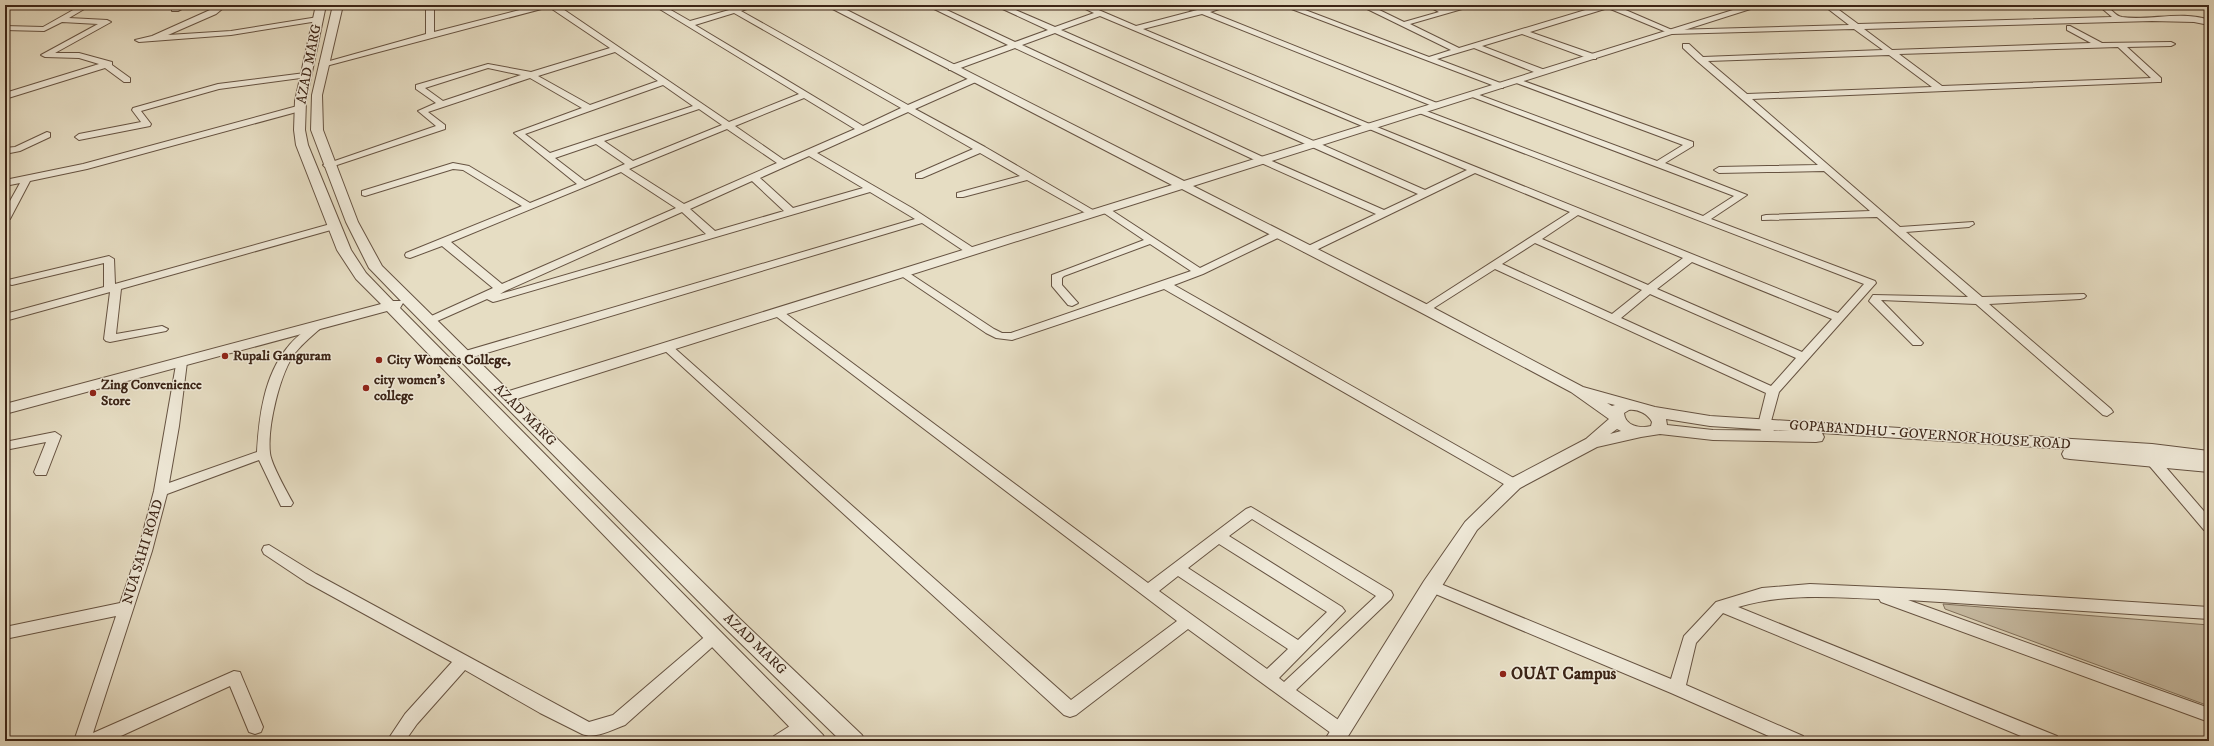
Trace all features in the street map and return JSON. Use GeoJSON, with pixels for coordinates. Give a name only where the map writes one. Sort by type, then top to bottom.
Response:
{"type":"FeatureCollection","features":[{"type":"Feature","properties":{"kind":"street"},"geometry":{"type":"LineString","coordinates":[[5,28],[44,29],[88,5]]}},
{"type":"Feature","properties":{"kind":"street"},"geometry":{"type":"LineString","coordinates":[[175,9],[185,5]]}},
{"type":"Feature","properties":{"kind":"street"},"geometry":{"type":"LineString","coordinates":[[154,38],[213,12],[223,5]]}},
{"type":"Feature","properties":{"kind":"street","name":"AZAD MARG"},"geometry":{"type":"LineString","coordinates":[[320,5],[305,75],[299,134],[344,250],[357,270],[386,302],[469,384],[816,741]]}},
{"type":"Feature","properties":{"kind":"street","name":"AZAD MARG"},"geometry":{"type":"LineString","coordinates":[[338,5],[317,94],[317,130],[328,164],[367,252],[376,268],[431,320],[732,623],[856,741]]}},
{"type":"Feature","properties":{"kind":"street"},"geometry":{"type":"LineString","coordinates":[[430,5],[430,35]]}},
{"type":"Feature","properties":{"kind":"street"},"geometry":{"type":"LineString","coordinates":[[509,5],[509,14]]}},
{"type":"Feature","properties":{"kind":"street"},"geometry":{"type":"LineString","coordinates":[[323,64],[547,5]]}},
{"type":"Feature","properties":{"kind":"street"},"geometry":{"type":"LineString","coordinates":[[552,5],[784,164]]}},
{"type":"Feature","properties":{"kind":"street"},"geometry":{"type":"LineString","coordinates":[[656,5],[862,129]]}},
{"type":"Feature","properties":{"kind":"street"},"geometry":{"type":"LineString","coordinates":[[689,24],[754,5]]}},
{"type":"Feature","properties":{"kind":"street"},"geometry":{"type":"LineString","coordinates":[[830,5],[1425,309],[1576,389],[1632,430],[1641,432]]}},
{"type":"Feature","properties":{"kind":"street"},"geometry":{"type":"LineString","coordinates":[[930,5],[1262,160],[1385,214]]}},
{"type":"Feature","properties":{"kind":"street"},"geometry":{"type":"LineString","coordinates":[[998,5],[1426,194]]}},
{"type":"Feature","properties":{"kind":"street"},"geometry":{"type":"LineString","coordinates":[[1081,5],[1369,127],[1840,318]]}},
{"type":"Feature","properties":{"kind":"street"},"geometry":{"type":"LineString","coordinates":[[1136,28],[1228,5]]}},
{"type":"Feature","properties":{"kind":"street"},"geometry":{"type":"LineString","coordinates":[[1289,6],[1305,5]]}},
{"type":"Feature","properties":{"kind":"street"},"geometry":{"type":"LineString","coordinates":[[1363,5],[1457,50]]}},
{"type":"Feature","properties":{"kind":"street"},"geometry":{"type":"LineString","coordinates":[[1430,5],[1445,12]]}},
{"type":"Feature","properties":{"kind":"street"},"geometry":{"type":"LineString","coordinates":[[1403,24],[1472,5]]}},
{"type":"Feature","properties":{"kind":"street"},"geometry":{"type":"LineString","coordinates":[[1430,59],[1472,45],[1609,5],[1670,32],[2119,19],[2208,21]]}},
{"type":"Feature","properties":{"kind":"street"},"geometry":{"type":"LineString","coordinates":[[507,397],[1758,5]]}},
{"type":"Feature","properties":{"kind":"street"},"geometry":{"type":"LineString","coordinates":[[1827,5],[1846,5]]}},
{"type":"Feature","properties":{"kind":"street"},"geometry":{"type":"LineString","coordinates":[[1827,5],[1940,88]]}},
{"type":"Feature","properties":{"kind":"street"},"geometry":{"type":"LineString","coordinates":[[2102,5],[2119,19]]}},
{"type":"Feature","properties":{"kind":"street"},"geometry":{"type":"LineString","coordinates":[[1289,6],[1500,86]]}},
{"type":"Feature","properties":{"kind":"street"},"geometry":{"type":"LineString","coordinates":[[735,11],[1029,176],[1099,211],[1152,240],[1199,272]]}},
{"type":"Feature","properties":{"kind":"street"},"geometry":{"type":"LineString","coordinates":[[1201,11],[1438,105]]}},
{"type":"Feature","properties":{"kind":"street"},"geometry":{"type":"LineString","coordinates":[[952,68],[1101,14]]}},
{"type":"Feature","properties":{"kind":"street"},"geometry":{"type":"LineString","coordinates":[[139,40],[231,32],[318,19]]}},
{"type":"Feature","properties":{"kind":"street"},"geometry":{"type":"LineString","coordinates":[[62,20],[107,22],[45,55],[88,56],[109,64],[127,80]]}},
{"type":"Feature","properties":{"kind":"street"},"geometry":{"type":"LineString","coordinates":[[2070,28],[2100,45]]}},
{"type":"Feature","properties":{"kind":"street"},"geometry":{"type":"LineString","coordinates":[[5,34],[14,29]]}},
{"type":"Feature","properties":{"kind":"street"},"geometry":{"type":"LineString","coordinates":[[1521,31],[1593,56]]}},
{"type":"Feature","properties":{"kind":"street"},"geometry":{"type":"LineString","coordinates":[[1700,59],[2100,45],[2171,44]]}},
{"type":"Feature","properties":{"kind":"street"},"geometry":{"type":"LineString","coordinates":[[1472,45],[1542,72]]}},
{"type":"Feature","properties":{"kind":"street"},"geometry":{"type":"LineString","coordinates":[[1744,97],[2158,80],[2120,45]]}},
{"type":"Feature","properties":{"kind":"street"},"geometry":{"type":"LineString","coordinates":[[1686,46],[2107,412]]}},
{"type":"Feature","properties":{"kind":"street"},"geometry":{"type":"LineString","coordinates":[[328,164],[442,127],[422,111],[616,49]]}},
{"type":"Feature","properties":{"kind":"street"},"geometry":{"type":"LineString","coordinates":[[5,96],[109,64]]}},
{"type":"Feature","properties":{"kind":"street"},"geometry":{"type":"LineString","coordinates":[[442,104],[420,87],[488,66],[531,75],[589,108]]}},
{"type":"Feature","properties":{"kind":"street"},"geometry":{"type":"LineString","coordinates":[[79,138],[147,124],[136,110],[197,91],[305,75]]}},
{"type":"Feature","properties":{"kind":"street"},"geometry":{"type":"LineString","coordinates":[[431,320],[974,79]]}},
{"type":"Feature","properties":{"kind":"street"},"geometry":{"type":"LineString","coordinates":[[1515,81],[1690,144],[1658,164]]}},
{"type":"Feature","properties":{"kind":"street"},"geometry":{"type":"LineString","coordinates":[[583,184],[518,133],[664,82]]}},
{"type":"Feature","properties":{"kind":"street"},"geometry":{"type":"LineString","coordinates":[[410,255],[621,168],[804,95]]}},
{"type":"Feature","properties":{"kind":"street"},"geometry":{"type":"LineString","coordinates":[[1470,95],[1742,195],[1704,219]]}},
{"type":"Feature","properties":{"kind":"street"},"geometry":{"type":"LineString","coordinates":[[548,157],[700,106]]}},
{"type":"Feature","properties":{"kind":"street"},"geometry":{"type":"LineString","coordinates":[[5,183],[26,180],[84,167],[301,108]]}},
{"type":"Feature","properties":{"kind":"street"},"geometry":{"type":"LineString","coordinates":[[1418,111],[1871,283],[1773,391],[1768,430]]}},
{"type":"Feature","properties":{"kind":"street"},"geometry":{"type":"LineString","coordinates":[[5,151],[17,149],[47,135]]}},
{"type":"Feature","properties":{"kind":"street"},"geometry":{"type":"LineString","coordinates":[[596,140],[631,164]]}},
{"type":"Feature","properties":{"kind":"street"},"geometry":{"type":"LineString","coordinates":[[919,176],[982,149]]}},
{"type":"Feature","properties":{"kind":"street"},"geometry":{"type":"LineString","coordinates":[[809,152],[922,220],[971,252]]}},
{"type":"Feature","properties":{"kind":"street"},"geometry":{"type":"LineString","coordinates":[[365,193],[453,166],[466,168],[528,206]]}},
{"type":"Feature","properties":{"kind":"street"},"geometry":{"type":"LineString","coordinates":[[621,168],[684,208],[714,235]]}},
{"type":"Feature","properties":{"kind":"street"},"geometry":{"type":"LineString","coordinates":[[1719,170],[1825,168]]}},
{"type":"Feature","properties":{"kind":"street"},"geometry":{"type":"LineString","coordinates":[[1308,250],[1475,170]]}},
{"type":"Feature","properties":{"kind":"street"},"geometry":{"type":"LineString","coordinates":[[960,195],[1029,176]]}},
{"type":"Feature","properties":{"kind":"street"},"geometry":{"type":"LineString","coordinates":[[753,177],[791,212]]}},
{"type":"Feature","properties":{"kind":"street"},"geometry":{"type":"LineString","coordinates":[[5,219],[26,180]]}},
{"type":"Feature","properties":{"kind":"street"},"geometry":{"type":"LineString","coordinates":[[448,312],[870,189]]}},
{"type":"Feature","properties":{"kind":"street"},"geometry":{"type":"LineString","coordinates":[[1425,309],[1578,211]]}},
{"type":"Feature","properties":{"kind":"street"},"geometry":{"type":"LineString","coordinates":[[1766,218],[1878,214]]}},
{"type":"Feature","properties":{"kind":"street"},"geometry":{"type":"LineString","coordinates":[[466,355],[922,220]]}},
{"type":"Feature","properties":{"kind":"street"},"geometry":{"type":"LineString","coordinates":[[1896,230],[1969,224]]}},
{"type":"Feature","properties":{"kind":"street"},"geometry":{"type":"LineString","coordinates":[[5,318],[334,226]]}},
{"type":"Feature","properties":{"kind":"street"},"geometry":{"type":"LineString","coordinates":[[902,273],[990,331],[1000,336],[1012,338],[1199,272],[1278,234]]}},
{"type":"Feature","properties":{"kind":"street"},"geometry":{"type":"LineString","coordinates":[[1072,303],[1057,286],[1056,277],[1060,274],[1152,240]]}},
{"type":"Feature","properties":{"kind":"street"},"geometry":{"type":"LineString","coordinates":[[1534,240],[1803,357]]}},
{"type":"Feature","properties":{"kind":"street"},"geometry":{"type":"LineString","coordinates":[[443,241],[501,289]]}},
{"type":"Feature","properties":{"kind":"street"},"geometry":{"type":"LineString","coordinates":[[1613,318],[1691,258]]}},
{"type":"Feature","properties":{"kind":"street"},"geometry":{"type":"LineString","coordinates":[[12,282],[109,259],[113,288],[110,339],[162,329]]}},
{"type":"Feature","properties":{"kind":"street"},"geometry":{"type":"LineString","coordinates":[[1495,265],[1773,391]]}},
{"type":"Feature","properties":{"kind":"street"},"geometry":{"type":"LineString","coordinates":[[1165,285],[1514,484]]}},
{"type":"Feature","properties":{"kind":"street"},"geometry":{"type":"LineString","coordinates":[[5,409],[318,325],[405,296]]}},
{"type":"Feature","properties":{"kind":"street"},"geometry":{"type":"LineString","coordinates":[[1917,343],[1875,301],[1876,297],[1978,301],[2080,296]]}},
{"type":"Feature","properties":{"kind":"street"},"geometry":{"type":"LineString","coordinates":[[5,401],[386,302]]}},
{"type":"Feature","properties":{"kind":"street"},"geometry":{"type":"LineString","coordinates":[[776,312],[1188,621],[1285,690],[1337,736],[1431,586],[1471,526],[1514,484],[1592,443],[1617,418],[1620,408],[1632,405]]}},
{"type":"Feature","properties":{"kind":"street"},"geometry":{"type":"LineString","coordinates":[[286,503],[263,454],[264,430],[274,384],[288,353],[318,325]]}},
{"type":"Feature","properties":{"kind":"street"},"geometry":{"type":"LineString","coordinates":[[667,347],[1070,710],[1188,621]]}},
{"type":"Feature","properties":{"kind":"street"},"geometry":{"type":"LineString","coordinates":[[161,491],[173,426],[181,362]]}},
{"type":"Feature","properties":{"kind":"street","name":"GOPABANDHU - GOVERNOR HOUSE ROAD"},"geometry":{"type":"LineString","coordinates":[[1576,389],[1651,411],[1768,430],[2152,460],[2209,466]]}},
{"type":"Feature","properties":{"kind":"street"},"geometry":{"type":"LineString","coordinates":[[1651,411],[1660,422],[1658,429]]}},
{"type":"Feature","properties":{"kind":"street","name":"GOPABANDHU - GOVERNOR HOUSE ROAD"},"geometry":{"type":"LineString","coordinates":[[1592,443],[1641,432],[1651,432],[1658,429],[1713,435],[1768,430],[2152,449],[2209,456]]}},
{"type":"Feature","properties":{"kind":"street"},"geometry":{"type":"LineString","coordinates":[[5,446],[55,436],[41,472]]}},
{"type":"Feature","properties":{"kind":"street","name":"NUA SAHI ROAD"},"geometry":{"type":"LineString","coordinates":[[82,741],[145,551],[161,491],[263,454]]}},
{"type":"Feature","properties":{"kind":"street"},"geometry":{"type":"LineString","coordinates":[[2152,460],[2209,526]]}},
{"type":"Feature","properties":{"kind":"street"},"geometry":{"type":"LineString","coordinates":[[1148,591],[1251,512],[1386,595],[1285,690]]}},
{"type":"Feature","properties":{"kind":"street"},"geometry":{"type":"LineString","coordinates":[[1219,537],[1337,611],[1268,679]]}},
{"type":"Feature","properties":{"kind":"street"},"geometry":{"type":"LineString","coordinates":[[269,550],[311,578],[546,708],[588,728],[606,726],[619,720],[714,637]]}},
{"type":"Feature","properties":{"kind":"street"},"geometry":{"type":"LineString","coordinates":[[1178,568],[1299,648]]}},
{"type":"Feature","properties":{"kind":"street"},"geometry":{"type":"LineString","coordinates":[[1431,586],[1677,688],[1797,741]]}},
{"type":"Feature","properties":{"kind":"street"},"geometry":{"type":"LineString","coordinates":[[1677,688],[1689,640],[1721,606],[1762,594],[1810,590],[1946,596],[2209,613]]}},
{"type":"Feature","properties":{"kind":"street"},"geometry":{"type":"LineString","coordinates":[[1875,594],[2209,715]]}},
{"type":"Feature","properties":{"kind":"street"},"geometry":{"type":"LineString","coordinates":[[1721,606],[2051,741]]}},
{"type":"Feature","properties":{"kind":"street"},"geometry":{"type":"LineString","coordinates":[[5,633],[126,608]]}},
{"type":"Feature","properties":{"kind":"street"},"geometry":{"type":"LineString","coordinates":[[395,741],[411,720],[463,661]]}},
{"type":"Feature","properties":{"kind":"street"},"geometry":{"type":"LineString","coordinates":[[92,741],[234,677],[255,727]]}},
{"type":"Feature","properties":{"kind":"street"},"geometry":{"type":"LineString","coordinates":[[780,741],[801,726]]}},
{"type":"Feature","properties":{"kind":"shaded area"},"geometry":{"type":"Polygon","coordinates":[[[1943,604],[2209,625],[2209,706],[1945,609],[1943,604]]]}},
{"type":"Feature","properties":{"kind":"place","name":"Rupali Ganguram"},"geometry":{"type":"Point","coordinates":[225,356]}},
{"type":"Feature","properties":{"kind":"place","name":"City Womens College,"},"geometry":{"type":"Point","coordinates":[379,360]}},
{"type":"Feature","properties":{"kind":"place","name":"city women's college"},"geometry":{"type":"Point","coordinates":[366,388]}},
{"type":"Feature","properties":{"kind":"place","name":"Zing Convenience Store"},"geometry":{"type":"Point","coordinates":[93,393]}},
{"type":"Feature","properties":{"kind":"place","name":"OUAT Campus"},"geometry":{"type":"Point","coordinates":[1503,674]}}]}
